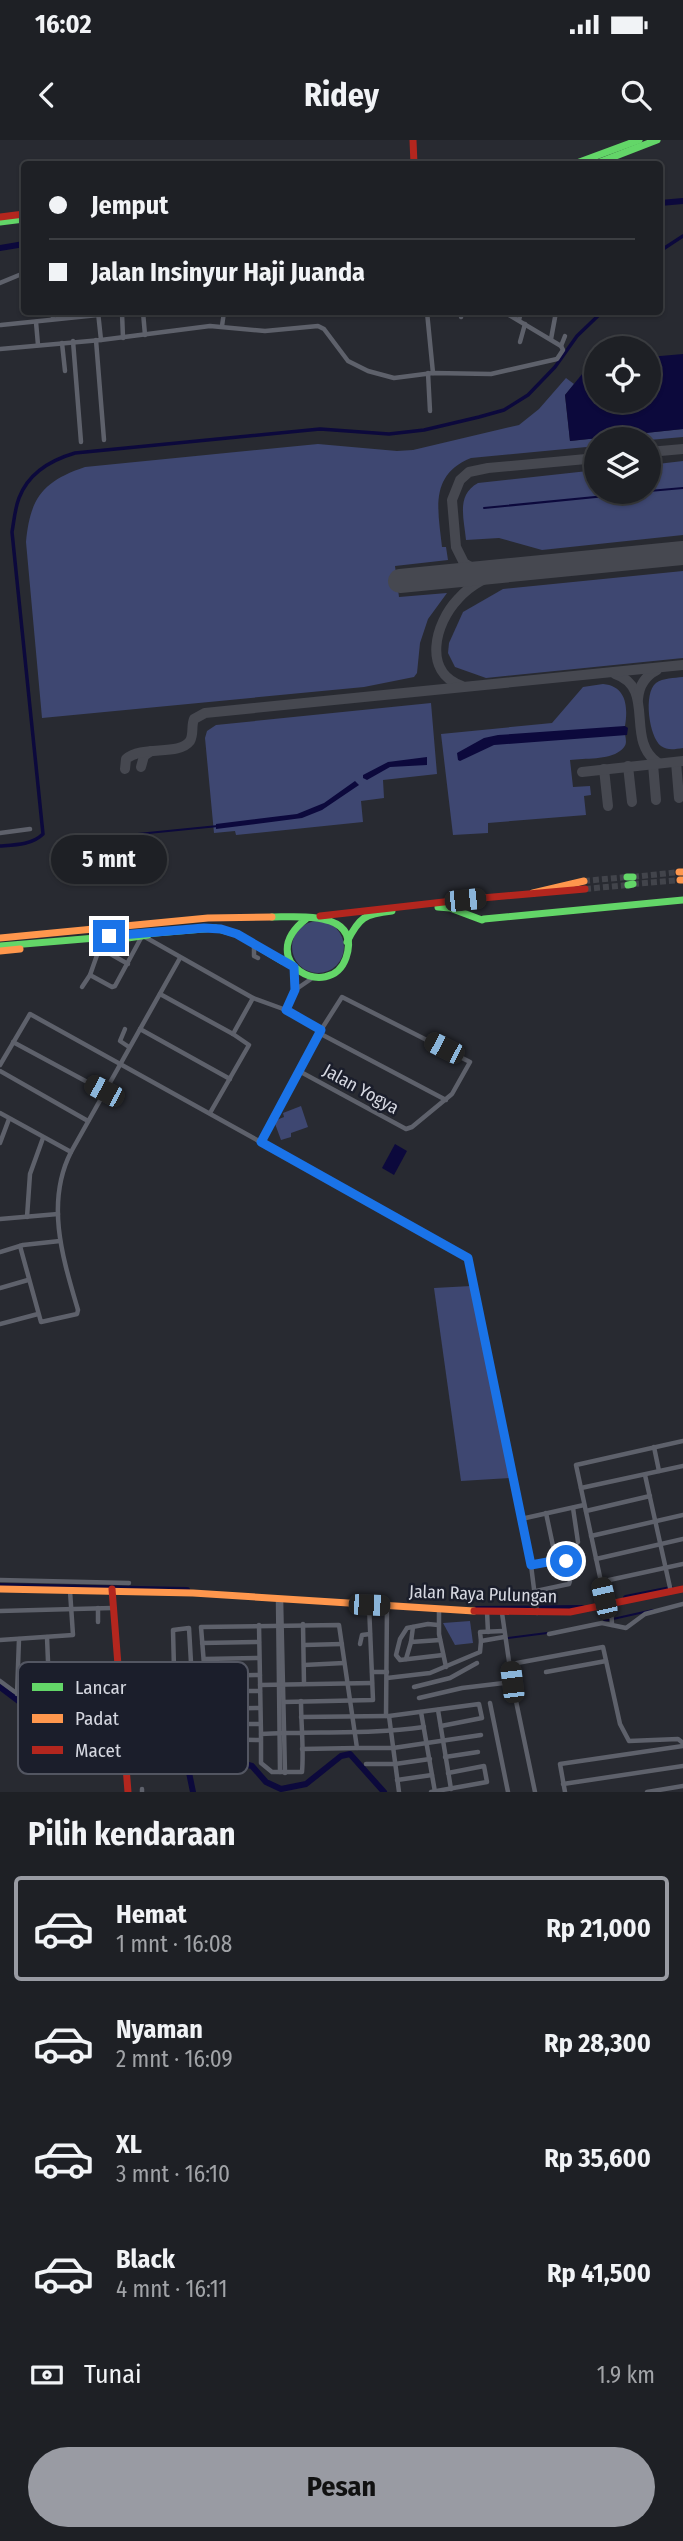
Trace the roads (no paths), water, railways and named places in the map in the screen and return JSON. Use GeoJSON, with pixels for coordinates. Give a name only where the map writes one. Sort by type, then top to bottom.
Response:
{"type":"FeatureCollection","features":[{"type":"Feature","properties":{"kind":"main road"},"geometry":{"type":"LineString","coordinates":[[413,140],[414,161]]}},
{"type":"Feature","properties":{"kind":"main road"},"geometry":{"type":"LineString","coordinates":[[582,161],[639,140]]}},
{"type":"Feature","properties":{"kind":"main road"},"geometry":{"type":"LineString","coordinates":[[603,161],[657,140]]}},
{"type":"Feature","properties":{"kind":"main road"},"geometry":{"type":"LineString","coordinates":[[0,216],[21,214]]}},
{"type":"Feature","properties":{"kind":"main road"},"geometry":{"type":"LineString","coordinates":[[0,222],[21,219]]}},
{"type":"Feature","properties":{"kind":"main road"},"geometry":{"type":"LineString","coordinates":[[293,966],[287,952],[288,938],[295,927],[306,919],[332,913],[531,894],[551,887],[584,885]]}},
{"type":"Feature","properties":{"kind":"main road"},"geometry":{"type":"LineString","coordinates":[[0,949],[101,944],[146,936],[221,929],[252,942],[313,977],[327,976],[337,970],[347,955],[347,942],[357,921],[367,914],[441,906],[462,912],[473,919],[483,919],[683,900]]}},
{"type":"Feature","properties":{"kind":"main road"},"geometry":{"type":"LineString","coordinates":[[318,917],[337,924],[347,942]]}},
{"type":"Feature","properties":{"kind":"main road"},"geometry":{"type":"LineString","coordinates":[[0,949],[219,918],[306,919]]}},
{"type":"Feature","properties":{"kind":"main road"},"geometry":{"type":"LineString","coordinates":[[0,938],[132,929],[146,936]]}},
{"type":"Feature","properties":{"kind":"main road","name":"Jalan Raya Pulungan"},"geometry":{"type":"LineString","coordinates":[[0,1589],[111,1589],[503,1613],[537,1609],[570,1612],[670,1588],[683,1589]]}},
{"type":"Feature","properties":{"kind":"main road"},"geometry":{"type":"LineString","coordinates":[[111,1589],[117,1662]]}},
{"type":"Feature","properties":{"kind":"main road"},"geometry":{"type":"LineString","coordinates":[[126,1774],[128,1792]]}},
{"type":"Feature","properties":{"kind":"street"},"geometry":{"type":"LineString","coordinates":[[0,283],[21,274]]}},
{"type":"Feature","properties":{"kind":"street"},"geometry":{"type":"LineString","coordinates":[[1,325],[83,315]]}},
{"type":"Feature","properties":{"kind":"street"},"geometry":{"type":"LineString","coordinates":[[98,315],[104,440]]}},
{"type":"Feature","properties":{"kind":"street"},"geometry":{"type":"LineString","coordinates":[[122,315],[123,338]]}},
{"type":"Feature","properties":{"kind":"street"},"geometry":{"type":"LineString","coordinates":[[143,315],[145,335]]}},
{"type":"Feature","properties":{"kind":"street"},"geometry":{"type":"LineString","coordinates":[[222,327],[224,315]]}},
{"type":"Feature","properties":{"kind":"street"},"geometry":{"type":"LineString","coordinates":[[427,315],[431,373],[430,411]]}},
{"type":"Feature","properties":{"kind":"street"},"geometry":{"type":"LineString","coordinates":[[0,349],[222,327],[255,331],[321,327],[345,358],[368,371],[394,378],[431,373],[483,374],[515,370],[558,359],[563,352],[561,346],[509,315]]}},
{"type":"Feature","properties":{"kind":"street"},"geometry":{"type":"LineString","coordinates":[[519,320],[520,315]]}},
{"type":"Feature","properties":{"kind":"street"},"geometry":{"type":"LineString","coordinates":[[551,339],[555,315]]}},
{"type":"Feature","properties":{"kind":"street"},"geometry":{"type":"LineString","coordinates":[[36,322],[38,345]]}},
{"type":"Feature","properties":{"kind":"street"},"geometry":{"type":"LineString","coordinates":[[520,342],[525,324]]}},
{"type":"Feature","properties":{"kind":"street"},"geometry":{"type":"LineString","coordinates":[[561,346],[565,335]]}},
{"type":"Feature","properties":{"kind":"street"},"geometry":{"type":"LineString","coordinates":[[73,341],[81,442]]}},
{"type":"Feature","properties":{"kind":"street"},"geometry":{"type":"LineString","coordinates":[[62,343],[65,371]]}},
{"type":"Feature","properties":{"kind":"street"},"geometry":{"type":"LineString","coordinates":[[0,833],[30,829]]}},
{"type":"Feature","properties":{"kind":"street"},"geometry":{"type":"LineString","coordinates":[[90,975],[114,987],[146,936],[253,998],[286,1010],[320,1032],[446,1100],[470,1063],[469,1060],[345,997],[340,999],[320,1032],[261,1142]]}},
{"type":"Feature","properties":{"kind":"street"},"geometry":{"type":"LineString","coordinates":[[252,942],[254,956],[258,958]]}},
{"type":"Feature","properties":{"kind":"street"},"geometry":{"type":"LineString","coordinates":[[82,987],[90,975],[101,944],[128,964]]}},
{"type":"Feature","properties":{"kind":"street"},"geometry":{"type":"LineString","coordinates":[[20,1246],[40,1321],[43,1323],[78,1312],[60,1241],[60,1178],[118,1063],[180,958]]}},
{"type":"Feature","properties":{"kind":"street"},"geometry":{"type":"LineString","coordinates":[[286,1010],[295,990],[293,966]]}},
{"type":"Feature","properties":{"kind":"street"},"geometry":{"type":"LineString","coordinates":[[295,990],[313,977]]}},
{"type":"Feature","properties":{"kind":"street"},"geometry":{"type":"LineString","coordinates":[[160,994],[248,1045],[210,1113]]}},
{"type":"Feature","properties":{"kind":"street"},"geometry":{"type":"LineString","coordinates":[[233,1034],[253,998]]}},
{"type":"Feature","properties":{"kind":"street"},"geometry":{"type":"LineString","coordinates":[[0,1065],[30,1014],[468,1258],[531,1565],[537,1609]]}},
{"type":"Feature","properties":{"kind":"street"},"geometry":{"type":"LineString","coordinates":[[125,1029],[120,1041],[129,1046]]}},
{"type":"Feature","properties":{"kind":"street"},"geometry":{"type":"LineString","coordinates":[[140,1029],[230,1079]]}},
{"type":"Feature","properties":{"kind":"street"},"geometry":{"type":"LineString","coordinates":[[13,1042],[104,1091]]}},
{"type":"Feature","properties":{"kind":"street"},"geometry":{"type":"LineString","coordinates":[[0,1071],[88,1121]]}},
{"type":"Feature","properties":{"kind":"street","name":"Jalan Yogya"},"geometry":{"type":"LineString","coordinates":[[299,1071],[404,1129],[410,1129],[446,1100]]}},
{"type":"Feature","properties":{"kind":"street"},"geometry":{"type":"LineString","coordinates":[[0,1113],[71,1152]]}},
{"type":"Feature","properties":{"kind":"street"},"geometry":{"type":"LineString","coordinates":[[0,1143],[9,1119]]}},
{"type":"Feature","properties":{"kind":"street"},"geometry":{"type":"LineString","coordinates":[[27,1217],[30,1174],[43,1138]]}},
{"type":"Feature","properties":{"kind":"street"},"geometry":{"type":"LineString","coordinates":[[0,1219],[58,1214]]}},
{"type":"Feature","properties":{"kind":"street"},"geometry":{"type":"LineString","coordinates":[[0,1252],[20,1246],[60,1241]]}},
{"type":"Feature","properties":{"kind":"street"},"geometry":{"type":"LineString","coordinates":[[0,1288],[28,1280]]}},
{"type":"Feature","properties":{"kind":"street"},"geometry":{"type":"LineString","coordinates":[[0,1324],[38,1314]]}},
{"type":"Feature","properties":{"kind":"street"},"geometry":{"type":"LineString","coordinates":[[612,1625],[576,1468],[578,1464],[683,1441]]}},
{"type":"Feature","properties":{"kind":"street"},"geometry":{"type":"LineString","coordinates":[[654,1447],[659,1471]]}},
{"type":"Feature","properties":{"kind":"street"},"geometry":{"type":"LineString","coordinates":[[581,1488],[683,1466]]}},
{"type":"Feature","properties":{"kind":"street"},"geometry":{"type":"LineString","coordinates":[[645,1475],[670,1588]]}},
{"type":"Feature","properties":{"kind":"street"},"geometry":{"type":"LineString","coordinates":[[521,1519],[650,1496]]}},
{"type":"Feature","properties":{"kind":"street"},"geometry":{"type":"LineString","coordinates":[[572,1508],[578,1542]]}},
{"type":"Feature","properties":{"kind":"street"},"geometry":{"type":"LineString","coordinates":[[546,1513],[553,1546]]}},
{"type":"Feature","properties":{"kind":"street"},"geometry":{"type":"LineString","coordinates":[[591,1536],[683,1515]]}},
{"type":"Feature","properties":{"kind":"street"},"geometry":{"type":"LineString","coordinates":[[596,1559],[683,1539]]}},
{"type":"Feature","properties":{"kind":"street"},"geometry":{"type":"LineString","coordinates":[[531,1565],[565,1559],[570,1581],[569,1584],[536,1591]]}},
{"type":"Feature","properties":{"kind":"street"},"geometry":{"type":"LineString","coordinates":[[600,1582],[683,1564]]}},
{"type":"Feature","properties":{"kind":"street"},"geometry":{"type":"LineString","coordinates":[[0,1580],[129,1583]]}},
{"type":"Feature","properties":{"kind":"street"},"geometry":{"type":"LineString","coordinates":[[0,1640],[73,1635],[70,1589]]}},
{"type":"Feature","properties":{"kind":"street"},"geometry":{"type":"LineString","coordinates":[[279,1599],[283,1733]]}},
{"type":"Feature","properties":{"kind":"street"},"geometry":{"type":"LineString","coordinates":[[549,1634],[602,1623],[626,1628],[645,1614],[683,1604]]}},
{"type":"Feature","properties":{"kind":"street"},"geometry":{"type":"LineString","coordinates":[[284,1702],[373,1700],[369,1605]]}},
{"type":"Feature","properties":{"kind":"street"},"geometry":{"type":"LineString","coordinates":[[387,1606],[387,1716],[399,1792]]}},
{"type":"Feature","properties":{"kind":"street"},"geometry":{"type":"LineString","coordinates":[[98,1608],[98,1622]]}},
{"type":"Feature","properties":{"kind":"street"},"geometry":{"type":"LineString","coordinates":[[0,1611],[112,1608]]}},
{"type":"Feature","properties":{"kind":"street"},"geometry":{"type":"LineString","coordinates":[[439,1609],[438,1625],[446,1667]]}},
{"type":"Feature","properties":{"kind":"street"},"geometry":{"type":"LineString","coordinates":[[488,1612],[488,1632]]}},
{"type":"Feature","properties":{"kind":"street"},"geometry":{"type":"LineString","coordinates":[[503,1613],[512,1682],[535,1792]]}},
{"type":"Feature","properties":{"kind":"street"},"geometry":{"type":"LineString","coordinates":[[303,1624],[304,1684]]}},
{"type":"Feature","properties":{"kind":"street"},"geometry":{"type":"LineString","coordinates":[[259,1625],[261,1764],[272,1772],[302,1772],[301,1701]]}},
{"type":"Feature","properties":{"kind":"street"},"geometry":{"type":"LineString","coordinates":[[204,1662],[202,1626],[338,1625],[357,1748]]}},
{"type":"Feature","properties":{"kind":"street"},"geometry":{"type":"LineString","coordinates":[[438,1625],[414,1626],[404,1631],[397,1648],[398,1660],[443,1655]]}},
{"type":"Feature","properties":{"kind":"street"},"geometry":{"type":"LineString","coordinates":[[407,1659],[414,1626]]}},
{"type":"Feature","properties":{"kind":"street"},"geometry":{"type":"LineString","coordinates":[[174,1662],[173,1630],[188,1628],[191,1662]]}},
{"type":"Feature","properties":{"kind":"street"},"geometry":{"type":"LineString","coordinates":[[387,1678],[422,1675],[446,1667],[481,1652],[480,1632],[504,1634]]}},
{"type":"Feature","properties":{"kind":"street"},"geometry":{"type":"LineString","coordinates":[[360,1644],[362,1635],[370,1634]]}},
{"type":"Feature","properties":{"kind":"street"},"geometry":{"type":"LineString","coordinates":[[481,1642],[504,1634]]}},
{"type":"Feature","properties":{"kind":"street"},"geometry":{"type":"LineString","coordinates":[[47,1637],[48,1662]]}},
{"type":"Feature","properties":{"kind":"street"},"geometry":{"type":"LineString","coordinates":[[18,1662],[19,1639]]}},
{"type":"Feature","properties":{"kind":"street"},"geometry":{"type":"LineString","coordinates":[[411,1642],[440,1640]]}},
{"type":"Feature","properties":{"kind":"street"},"geometry":{"type":"LineString","coordinates":[[202,1643],[259,1642]]}},
{"type":"Feature","properties":{"kind":"street"},"geometry":{"type":"LineString","coordinates":[[304,1645],[342,1644]]}},
{"type":"Feature","properties":{"kind":"street"},"geometry":{"type":"LineString","coordinates":[[517,1663],[603,1647],[620,1724],[629,1741],[678,1739],[683,1744]]}},
{"type":"Feature","properties":{"kind":"street"},"geometry":{"type":"LineString","coordinates":[[204,1659],[259,1658]]}},
{"type":"Feature","properties":{"kind":"street"},"geometry":{"type":"LineString","coordinates":[[546,1672],[606,1661]]}},
{"type":"Feature","properties":{"kind":"street"},"geometry":{"type":"LineString","coordinates":[[304,1665],[344,1663]]}},
{"type":"Feature","properties":{"kind":"street"},"geometry":{"type":"LineString","coordinates":[[414,1687],[450,1678],[477,1663]]}},
{"type":"Feature","properties":{"kind":"street"},"geometry":{"type":"LineString","coordinates":[[17,1694],[18,1666]]}},
{"type":"Feature","properties":{"kind":"street"},"geometry":{"type":"LineString","coordinates":[[372,1672],[387,1672]]}},
{"type":"Feature","properties":{"kind":"street"},"geometry":{"type":"LineString","coordinates":[[248,1675],[260,1675]]}},
{"type":"Feature","properties":{"kind":"street"},"geometry":{"type":"LineString","coordinates":[[450,1678],[453,1690]]}},
{"type":"Feature","properties":{"kind":"street"},"geometry":{"type":"LineString","coordinates":[[0,1681],[17,1694]]}},
{"type":"Feature","properties":{"kind":"street"},"geometry":{"type":"LineString","coordinates":[[419,1698],[453,1690],[512,1682]]}},
{"type":"Feature","properties":{"kind":"street"},"geometry":{"type":"LineString","coordinates":[[260,1685],[372,1684]]}},
{"type":"Feature","properties":{"kind":"street"},"geometry":{"type":"LineString","coordinates":[[281,1685],[284,1702],[282,1772]]}},
{"type":"Feature","properties":{"kind":"street"},"geometry":{"type":"LineString","coordinates":[[248,1691],[260,1691]]}},
{"type":"Feature","properties":{"kind":"street"},"geometry":{"type":"LineString","coordinates":[[301,1717],[387,1716],[478,1703],[482,1717],[440,1726]]}},
{"type":"Feature","properties":{"kind":"street"},"geometry":{"type":"LineString","coordinates":[[491,1703],[508,1792]]}},
{"type":"Feature","properties":{"kind":"street"},"geometry":{"type":"LineString","coordinates":[[248,1708],[260,1708]]}},
{"type":"Feature","properties":{"kind":"street"},"geometry":{"type":"LineString","coordinates":[[438,1710],[451,1791]]}},
{"type":"Feature","properties":{"kind":"street"},"geometry":{"type":"LineString","coordinates":[[421,1712],[434,1792],[451,1791],[487,1782],[485,1768],[448,1773]]}},
{"type":"Feature","properties":{"kind":"street"},"geometry":{"type":"LineString","coordinates":[[248,1724],[260,1724]]}},
{"type":"Feature","properties":{"kind":"street"},"geometry":{"type":"LineString","coordinates":[[248,1738],[283,1733],[390,1732],[424,1727]]}},
{"type":"Feature","properties":{"kind":"street"},"geometry":{"type":"LineString","coordinates":[[302,1749],[393,1748],[481,1735]]}},
{"type":"Feature","properties":{"kind":"street"},"geometry":{"type":"LineString","coordinates":[[565,1792],[560,1764],[683,1744]]}},
{"type":"Feature","properties":{"kind":"street"},"geometry":{"type":"LineString","coordinates":[[445,1757],[478,1752]]}},
{"type":"Feature","properties":{"kind":"street"},"geometry":{"type":"LineString","coordinates":[[366,1764],[395,1764],[430,1759]]}},
{"type":"Feature","properties":{"kind":"street"},"geometry":{"type":"LineString","coordinates":[[563,1784],[683,1766]]}},
{"type":"Feature","properties":{"kind":"street"},"geometry":{"type":"LineString","coordinates":[[397,1780],[432,1775]]}},
{"type":"Feature","properties":{"kind":"street"},"geometry":{"type":"LineString","coordinates":[[647,1792],[683,1786]]}},
{"type":"Feature","properties":{"kind":"waterway"},"geometry":{"type":"LineString","coordinates":[[663,203],[683,201]]}},
{"type":"Feature","properties":{"kind":"waterway"},"geometry":{"type":"LineString","coordinates":[[663,249],[683,236]]}},
{"type":"Feature","properties":{"kind":"waterway"},"geometry":{"type":"LineString","coordinates":[[0,248],[21,244]]}},
{"type":"Feature","properties":{"kind":"waterway"},"geometry":{"type":"LineString","coordinates":[[0,846],[29,842],[43,834],[12,532],[19,498],[34,475],[49,464],[75,453],[320,429],[389,434],[424,430],[504,410],[528,395],[555,367],[577,336],[599,315]]}},
{"type":"Feature","properties":{"kind":"waterway"},"geometry":{"type":"LineString","coordinates":[[661,490],[683,488]]}},
{"type":"Feature","properties":{"kind":"waterway"},"geometry":{"type":"LineString","coordinates":[[484,508],[584,498]]}},
{"type":"Feature","properties":{"kind":"waterway"},"geometry":{"type":"LineString","coordinates":[[68,841],[218,826]]}},
{"type":"Feature","properties":{"kind":"waterway"},"geometry":{"type":"LineString","coordinates":[[0,1586],[187,1590]]}},
{"type":"Feature","properties":{"kind":"waterway"},"geometry":{"type":"LineString","coordinates":[[626,1598],[671,1589]]}},
{"type":"Feature","properties":{"kind":"waterway"},"geometry":{"type":"LineString","coordinates":[[477,1609],[582,1608]]}},
{"type":"Feature","properties":{"kind":"waterway"},"geometry":{"type":"LineString","coordinates":[[604,1621],[653,1610]]}},
{"type":"Feature","properties":{"kind":"waterway"},"geometry":{"type":"LineString","coordinates":[[508,1638],[547,1633]]}},
{"type":"Feature","properties":{"kind":"waterway"},"geometry":{"type":"LineString","coordinates":[[0,1687],[18,1700]]}},
{"type":"Feature","properties":{"kind":"waterway"},"geometry":{"type":"LineString","coordinates":[[248,1765],[266,1782],[281,1789],[306,1784],[341,1756],[350,1754],[384,1792]]}},
{"type":"Feature","properties":{"kind":"waterway"},"geometry":{"type":"LineString","coordinates":[[189,1774],[193,1792]]}},
{"type":"Feature","properties":{"kind":"tunnel"},"geometry":{"type":"LineString","coordinates":[[633,877],[679,872]]}},
{"type":"Feature","properties":{"kind":"tunnel"},"geometry":{"type":"LineString","coordinates":[[584,881],[627,877]]}},
{"type":"Feature","properties":{"kind":"tunnel"},"geometry":{"type":"LineString","coordinates":[[633,884],[680,880]]}},
{"type":"Feature","properties":{"kind":"tunnel"},"geometry":{"type":"LineString","coordinates":[[585,889],[628,885]]}}]}
